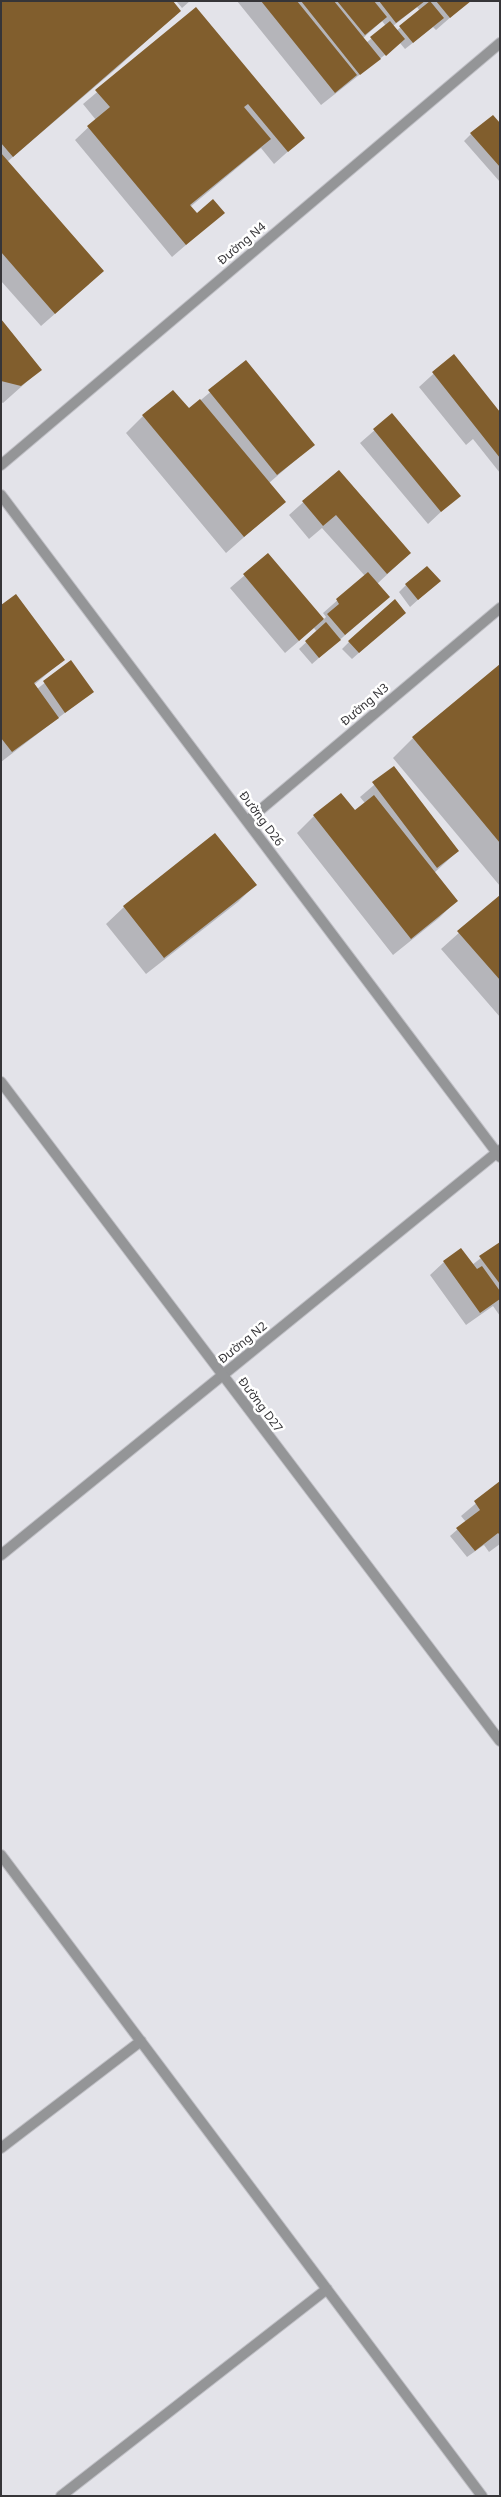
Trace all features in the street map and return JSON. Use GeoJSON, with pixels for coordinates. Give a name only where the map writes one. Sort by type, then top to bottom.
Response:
{"type":"FeatureCollection","features":[{"type":"Feature","properties":{"kind":"street","name":"Đường N4"},"geometry":{"type":"LineString","coordinates":[[1,464],[500,43]]}},
{"type":"Feature","properties":{"kind":"street","name":"Đường D26"},"geometry":{"type":"LineString","coordinates":[[1,495],[499,1153]]}},
{"type":"Feature","properties":{"kind":"street","name":"Đường N3"},"geometry":{"type":"LineString","coordinates":[[247,821],[500,608]]}},
{"type":"Feature","properties":{"kind":"street","name":"Đường D27"},"geometry":{"type":"LineString","coordinates":[[1,1082],[500,1741]]}},
{"type":"Feature","properties":{"kind":"street","name":"Đường N2"},"geometry":{"type":"LineString","coordinates":[[1,1555],[499,1153]]}},
{"type":"Feature","properties":{"kind":"street"},"geometry":{"type":"LineString","coordinates":[[1,1855],[482,2496]]}},
{"type":"Feature","properties":{"kind":"street"},"geometry":{"type":"LineString","coordinates":[[1,2148],[141,2041]]}},
{"type":"Feature","properties":{"kind":"street"},"geometry":{"type":"LineString","coordinates":[[61,2496],[328,2289]]}},
{"type":"Feature","properties":{"kind":"building"},"geometry":{"type":"Polygon","coordinates":[[[1,1],[173,1],[181,11],[13,157],[1,143],[1,1]]]}},
{"type":"Feature","properties":{"kind":"building"},"geometry":{"type":"Polygon","coordinates":[[[261,1],[297,1],[357,75],[335,93],[261,1]]]}},
{"type":"Feature","properties":{"kind":"building"},"geometry":{"type":"Polygon","coordinates":[[[301,1],[334,1],[381,59],[360,75],[301,1]]]}},
{"type":"Feature","properties":{"kind":"building"},"geometry":{"type":"Polygon","coordinates":[[[337,1],[374,1],[387,17],[365,35],[337,1]]]}},
{"type":"Feature","properties":{"kind":"building"},"geometry":{"type":"Polygon","coordinates":[[[379,1],[425,1],[396,23],[379,1]]]}},
{"type":"Feature","properties":{"kind":"building"},"geometry":{"type":"Polygon","coordinates":[[[430,1],[444,18],[413,43],[399,26],[430,1]]]}},
{"type":"Feature","properties":{"kind":"building"},"geometry":{"type":"Polygon","coordinates":[[[436,1],[471,1],[450,18],[436,1]]]}},
{"type":"Feature","properties":{"kind":"building"},"geometry":{"type":"Polygon","coordinates":[[[196,7],[305,138],[288,152],[248,104],[244,107],[271,139],[190,205],[197,213],[213,199],[225,213],[186,245],[87,126],[110,107],[95,90],[196,7]]]}},
{"type":"Feature","properties":{"kind":"building"},"geometry":{"type":"Polygon","coordinates":[[[390,21],[405,39],[386,56],[370,37],[390,21]]]}},
{"type":"Feature","properties":{"kind":"building"},"geometry":{"type":"Polygon","coordinates":[[[493,115],[500,123],[500,167],[470,133],[493,115]]]}},
{"type":"Feature","properties":{"kind":"building"},"geometry":{"type":"Polygon","coordinates":[[[1,153],[104,271],[55,314],[1,252],[1,153]]]}},
{"type":"Feature","properties":{"kind":"building"},"geometry":{"type":"Polygon","coordinates":[[[1,319],[42,370],[21,386],[1,381],[1,319]]]}},
{"type":"Feature","properties":{"kind":"building"},"geometry":{"type":"Polygon","coordinates":[[[454,354],[500,412],[500,458],[432,372],[454,354]]]}},
{"type":"Feature","properties":{"kind":"building"},"geometry":{"type":"Polygon","coordinates":[[[246,360],[315,445],[277,475],[208,390],[246,360]]]}},
{"type":"Feature","properties":{"kind":"building"},"geometry":{"type":"Polygon","coordinates":[[[173,390],[189,408],[200,399],[286,502],[244,537],[142,415],[173,390]]]}},
{"type":"Feature","properties":{"kind":"building"},"geometry":{"type":"Polygon","coordinates":[[[392,413],[461,496],[441,512],[373,429],[392,413]]]}},
{"type":"Feature","properties":{"kind":"building"},"geometry":{"type":"Polygon","coordinates":[[[339,470],[411,553],[387,574],[336,515],[323,526],[302,501],[339,470]]]}},
{"type":"Feature","properties":{"kind":"building"},"geometry":{"type":"Polygon","coordinates":[[[268,553],[324,619],[299,641],[243,574],[268,553]]]}},
{"type":"Feature","properties":{"kind":"building"},"geometry":{"type":"Polygon","coordinates":[[[427,566],[441,581],[418,600],[405,584],[427,566]]]}},
{"type":"Feature","properties":{"kind":"building"},"geometry":{"type":"Polygon","coordinates":[[[368,572],[390,597],[345,635],[327,614],[339,604],[336,599],[368,572]]]}},
{"type":"Feature","properties":{"kind":"building"},"geometry":{"type":"Polygon","coordinates":[[[16,594],[65,660],[34,683],[59,718],[12,752],[1,738],[1,605],[16,594]]]}},
{"type":"Feature","properties":{"kind":"building"},"geometry":{"type":"Polygon","coordinates":[[[395,599],[406,613],[359,653],[348,641],[395,599]]]}},
{"type":"Feature","properties":{"kind":"building"},"geometry":{"type":"Polygon","coordinates":[[[326,622],[341,640],[319,658],[305,641],[326,622]]]}},
{"type":"Feature","properties":{"kind":"building"},"geometry":{"type":"Polygon","coordinates":[[[71,660],[94,692],[65,713],[43,681],[71,660]]]}},
{"type":"Feature","properties":{"kind":"building"},"geometry":{"type":"Polygon","coordinates":[[[500,664],[500,843],[412,737],[500,664]]]}},
{"type":"Feature","properties":{"kind":"building"},"geometry":{"type":"Polygon","coordinates":[[[394,766],[459,851],[437,868],[372,782],[394,766]]]}},
{"type":"Feature","properties":{"kind":"building"},"geometry":{"type":"Polygon","coordinates":[[[341,793],[355,810],[374,795],[458,901],[411,939],[313,815],[341,793]]]}},
{"type":"Feature","properties":{"kind":"building"},"geometry":{"type":"Polygon","coordinates":[[[215,833],[257,885],[164,958],[123,906],[215,833]]]}},
{"type":"Feature","properties":{"kind":"building"},"geometry":{"type":"Polygon","coordinates":[[[500,895],[500,980],[457,931],[500,895]]]}},
{"type":"Feature","properties":{"kind":"building"},"geometry":{"type":"Polygon","coordinates":[[[500,1242],[500,1284],[479,1256],[500,1242]]]}},
{"type":"Feature","properties":{"kind":"building"},"geometry":{"type":"Polygon","coordinates":[[[461,1248],[477,1269],[482,1266],[500,1291],[500,1299],[480,1313],[443,1261],[461,1248]]]}},
{"type":"Feature","properties":{"kind":"building"},"geometry":{"type":"Polygon","coordinates":[[[500,1481],[500,1535],[498,1533],[475,1551],[456,1528],[480,1510],[474,1501],[500,1481]]]}}]}
